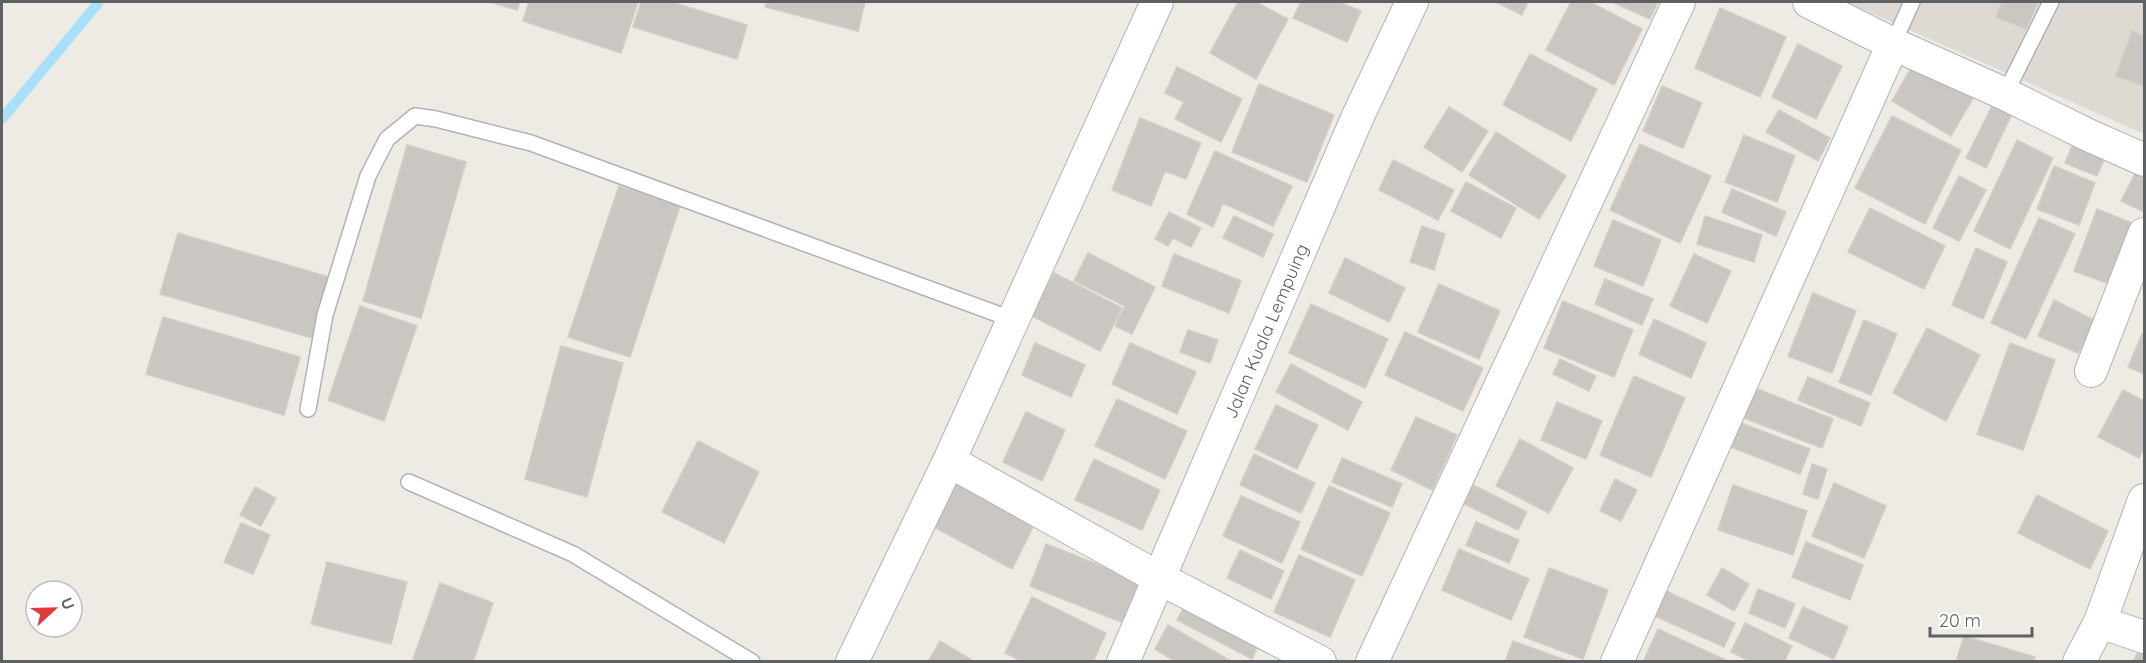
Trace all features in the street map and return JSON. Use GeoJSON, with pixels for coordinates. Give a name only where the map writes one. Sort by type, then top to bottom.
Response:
{"type":"FeatureCollection","features":[{"type":"Feature","properties":{"kind":"street"},"geometry":{"type":"LineString","coordinates":[[852,662],[949,461],[1157,2]]}},
{"type":"Feature","properties":{"kind":"street","name":"Jalan Kuala Lempuing"},"geometry":{"type":"LineString","coordinates":[[1123,662],[1358,116],[1412,2]]}},
{"type":"Feature","properties":{"kind":"street"},"geometry":{"type":"LineString","coordinates":[[1372,662],[1679,2]]}},
{"type":"Feature","properties":{"kind":"street"},"geometry":{"type":"LineString","coordinates":[[1809,2],[1893,44],[2005,93],[2088,135],[2145,160]]}},
{"type":"Feature","properties":{"kind":"street"},"geometry":{"type":"LineString","coordinates":[[1617,662],[1893,44]]}},
{"type":"Feature","properties":{"kind":"street"},"geometry":{"type":"LineString","coordinates":[[2091,371],[2145,234]]}},
{"type":"Feature","properties":{"kind":"street"},"geometry":{"type":"LineString","coordinates":[[949,461],[1159,578],[1320,662]]}},
{"type":"Feature","properties":{"kind":"street"},"geometry":{"type":"LineString","coordinates":[[2079,662],[2100,622],[2145,500]]}},
{"type":"Feature","properties":{"kind":"street"},"geometry":{"type":"LineString","coordinates":[[2100,622],[2145,638]]}},
{"type":"Feature","properties":{"kind":"lane"},"geometry":{"type":"LineString","coordinates":[[1893,44],[1912,2]]}},
{"type":"Feature","properties":{"kind":"lane"},"geometry":{"type":"LineString","coordinates":[[2005,93],[2051,2]]}},
{"type":"Feature","properties":{"kind":"lane"},"geometry":{"type":"LineString","coordinates":[[308,409],[325,315],[368,176],[387,139],[415,116],[436,119],[531,143],[1014,320]]}},
{"type":"Feature","properties":{"kind":"lane"},"geometry":{"type":"LineString","coordinates":[[409,482],[573,554],[752,662]]}},
{"type":"Feature","properties":{"kind":"shaded area"},"geometry":{"type":"Polygon","coordinates":[[[1846,2],[2144,2],[2144,134],[1846,2]]]}},
{"type":"Feature","properties":{"kind":"building"},"geometry":{"type":"Polygon","coordinates":[[[490,2],[520,2],[517,10],[490,2]]]}},
{"type":"Feature","properties":{"kind":"building"},"geometry":{"type":"Polygon","coordinates":[[[529,2],[638,2],[621,53],[523,21],[529,2]]]}},
{"type":"Feature","properties":{"kind":"building"},"geometry":{"type":"Polygon","coordinates":[[[641,2],[671,2],[747,25],[737,59],[633,27],[641,2]]]}},
{"type":"Feature","properties":{"kind":"building"},"geometry":{"type":"Polygon","coordinates":[[[766,2],[865,2],[858,31],[765,7],[766,2]]]}},
{"type":"Feature","properties":{"kind":"building"},"geometry":{"type":"Polygon","coordinates":[[[1238,2],[1256,2],[1288,19],[1256,79],[1210,53],[1238,2]]]}},
{"type":"Feature","properties":{"kind":"building"},"geometry":{"type":"Polygon","coordinates":[[[1301,2],[1339,2],[1361,11],[1347,42],[1293,18],[1301,2]]]}},
{"type":"Feature","properties":{"kind":"building"},"geometry":{"type":"Polygon","coordinates":[[[1496,2],[1528,2],[1522,15],[1496,2]]]}},
{"type":"Feature","properties":{"kind":"building"},"geometry":{"type":"Polygon","coordinates":[[[1571,2],[1590,2],[1642,29],[1614,85],[1546,50],[1571,2]]]}},
{"type":"Feature","properties":{"kind":"building"},"geometry":{"type":"Polygon","coordinates":[[[1612,2],[1658,2],[1650,19],[1612,2]]]}},
{"type":"Feature","properties":{"kind":"building"},"geometry":{"type":"Polygon","coordinates":[[[2002,2],[2038,2],[2026,29],[1996,17],[2002,2]]]}},
{"type":"Feature","properties":{"kind":"building"},"geometry":{"type":"Polygon","coordinates":[[[1720,8],[1786,37],[1760,97],[1695,68],[1720,8]]]}},
{"type":"Feature","properties":{"kind":"building"},"geometry":{"type":"Polygon","coordinates":[[[2132,31],[2144,36],[2144,86],[2116,76],[2132,31]]]}},
{"type":"Feature","properties":{"kind":"building"},"geometry":{"type":"Polygon","coordinates":[[[1798,44],[1842,66],[1816,119],[1772,97],[1798,44]]]}},
{"type":"Feature","properties":{"kind":"building"},"geometry":{"type":"Polygon","coordinates":[[[1530,54],[1597,89],[1571,141],[1503,105],[1530,54]]]}},
{"type":"Feature","properties":{"kind":"building"},"geometry":{"type":"Polygon","coordinates":[[[1917,58],[1976,93],[1951,136],[1892,101],[1917,58]]]}},
{"type":"Feature","properties":{"kind":"building"},"geometry":{"type":"Polygon","coordinates":[[[1177,67],[1242,99],[1221,142],[1175,119],[1184,102],[1165,93],[1177,67]]]}},
{"type":"Feature","properties":{"kind":"building"},"geometry":{"type":"Polygon","coordinates":[[[1259,84],[1334,115],[1307,182],[1232,152],[1259,84]]]}},
{"type":"Feature","properties":{"kind":"building"},"geometry":{"type":"Polygon","coordinates":[[[1662,86],[1702,103],[1683,148],[1643,131],[1662,86]]]}},
{"type":"Feature","properties":{"kind":"building"},"geometry":{"type":"Polygon","coordinates":[[[1993,104],[2012,114],[1986,168],[1966,158],[1993,104]]]}},
{"type":"Feature","properties":{"kind":"building"},"geometry":{"type":"Polygon","coordinates":[[[1449,107],[1488,131],[1462,172],[1424,147],[1449,107]]]}},
{"type":"Feature","properties":{"kind":"building"},"geometry":{"type":"Polygon","coordinates":[[[1779,110],[1830,138],[1818,161],[1766,132],[1779,110]]]}},
{"type":"Feature","properties":{"kind":"building"},"geometry":{"type":"Polygon","coordinates":[[[1892,116],[1961,150],[1925,224],[1855,188],[1892,116]]]}},
{"type":"Feature","properties":{"kind":"building"},"geometry":{"type":"Polygon","coordinates":[[[1140,118],[1201,143],[1186,179],[1165,171],[1151,206],[1112,190],[1140,118]]]}},
{"type":"Feature","properties":{"kind":"building"},"geometry":{"type":"Polygon","coordinates":[[[1496,132],[1566,176],[1539,219],[1469,175],[1496,132]]]}},
{"type":"Feature","properties":{"kind":"building"},"geometry":{"type":"Polygon","coordinates":[[[1744,135],[1795,156],[1777,202],[1725,182],[1744,135]]]}},
{"type":"Feature","properties":{"kind":"building"},"geometry":{"type":"Polygon","coordinates":[[[2076,137],[2108,150],[2097,176],[2065,163],[2076,137]]]}},
{"type":"Feature","properties":{"kind":"building"},"geometry":{"type":"Polygon","coordinates":[[[2017,140],[2053,158],[2010,249],[1974,231],[2017,140]]]}},
{"type":"Feature","properties":{"kind":"building"},"geometry":{"type":"Polygon","coordinates":[[[1640,144],[1711,176],[1680,243],[1610,210],[1640,144]]]}},
{"type":"Feature","properties":{"kind":"building"},"geometry":{"type":"Polygon","coordinates":[[[407,145],[466,162],[421,318],[363,301],[407,145]]]}},
{"type":"Feature","properties":{"kind":"building"},"geometry":{"type":"Polygon","coordinates":[[[1215,151],[1292,186],[1273,226],[1223,203],[1213,227],[1187,214],[1215,151]]]}},
{"type":"Feature","properties":{"kind":"building"},"geometry":{"type":"Polygon","coordinates":[[[1393,160],[1454,190],[1438,220],[1379,190],[1393,160]]]}},
{"type":"Feature","properties":{"kind":"building"},"geometry":{"type":"Polygon","coordinates":[[[2054,166],[2095,183],[2079,225],[2037,209],[2054,166]]]}},
{"type":"Feature","properties":{"kind":"building"},"geometry":{"type":"Polygon","coordinates":[[[2139,166],[2144,168],[2142,211],[2121,201],[2139,166]]]}},
{"type":"Feature","properties":{"kind":"building"},"geometry":{"type":"Polygon","coordinates":[[[1959,176],[1986,190],[1959,241],[1933,228],[1959,176]]]}},
{"type":"Feature","properties":{"kind":"building"},"geometry":{"type":"Polygon","coordinates":[[[1466,182],[1516,208],[1501,238],[1451,211],[1466,182]]]}},
{"type":"Feature","properties":{"kind":"building"},"geometry":{"type":"Polygon","coordinates":[[[619,186],[680,206],[630,357],[568,337],[619,186]]]}},
{"type":"Feature","properties":{"kind":"building"},"geometry":{"type":"Polygon","coordinates":[[[1732,189],[1786,212],[1776,236],[1722,212],[1732,189]]]}},
{"type":"Feature","properties":{"kind":"building"},"geometry":{"type":"Polygon","coordinates":[[[1870,208],[1945,246],[1924,289],[1848,252],[1870,208]]]}},
{"type":"Feature","properties":{"kind":"building"},"geometry":{"type":"Polygon","coordinates":[[[2097,209],[2137,225],[2115,286],[2074,271],[2097,209]]]}},
{"type":"Feature","properties":{"kind":"building"},"geometry":{"type":"Polygon","coordinates":[[[1169,212],[1201,228],[1191,247],[1173,238],[1168,246],[1155,239],[1169,212]]]}},
{"type":"Feature","properties":{"kind":"building"},"geometry":{"type":"Polygon","coordinates":[[[1234,216],[1273,234],[1263,257],[1223,238],[1234,216]]]}},
{"type":"Feature","properties":{"kind":"building"},"geometry":{"type":"Polygon","coordinates":[[[1705,216],[1762,235],[1754,262],[1697,244],[1705,216]]]}},
{"type":"Feature","properties":{"kind":"building"},"geometry":{"type":"Polygon","coordinates":[[[2039,218],[2075,234],[2026,339],[1991,323],[2039,218]]]}},
{"type":"Feature","properties":{"kind":"building"},"geometry":{"type":"Polygon","coordinates":[[[1613,220],[1661,240],[1643,286],[1594,266],[1613,220]]]}},
{"type":"Feature","properties":{"kind":"building"},"geometry":{"type":"Polygon","coordinates":[[[1422,226],[1445,234],[1434,270],[1410,262],[1422,226]]]}},
{"type":"Feature","properties":{"kind":"building"},"geometry":{"type":"Polygon","coordinates":[[[178,233],[329,277],[312,338],[160,294],[178,233]]]}},
{"type":"Feature","properties":{"kind":"building"},"geometry":{"type":"Polygon","coordinates":[[[1976,248],[2007,262],[1983,319],[1952,305],[1976,248]]]}},
{"type":"Feature","properties":{"kind":"building"},"geometry":{"type":"Polygon","coordinates":[[[1088,253],[1155,287],[1132,334],[1115,326],[1125,306],[1074,281],[1088,253]]]}},
{"type":"Feature","properties":{"kind":"building"},"geometry":{"type":"Polygon","coordinates":[[[1174,254],[1241,281],[1229,313],[1162,286],[1174,254]]]}},
{"type":"Feature","properties":{"kind":"building"},"geometry":{"type":"Polygon","coordinates":[[[1694,254],[1731,271],[1707,323],[1670,306],[1694,254]]]}},
{"type":"Feature","properties":{"kind":"building"},"geometry":{"type":"Polygon","coordinates":[[[1345,258],[1405,288],[1389,322],[1329,293],[1345,258]]]}},
{"type":"Feature","properties":{"kind":"building"},"geometry":{"type":"Polygon","coordinates":[[[1054,273],[1122,308],[1100,351],[1032,316],[1054,273]]]}},
{"type":"Feature","properties":{"kind":"building"},"geometry":{"type":"Polygon","coordinates":[[[1605,279],[1653,299],[1642,325],[1595,304],[1605,279]]]}},
{"type":"Feature","properties":{"kind":"building"},"geometry":{"type":"Polygon","coordinates":[[[1439,284],[1500,311],[1479,359],[1418,332],[1439,284]]]}},
{"type":"Feature","properties":{"kind":"building"},"geometry":{"type":"Polygon","coordinates":[[[1813,293],[1856,311],[1832,373],[1788,356],[1813,293]]]}},
{"type":"Feature","properties":{"kind":"building"},"geometry":{"type":"Polygon","coordinates":[[[2054,300],[2096,321],[2078,353],[2038,336],[2054,300]]]}},
{"type":"Feature","properties":{"kind":"building"},"geometry":{"type":"Polygon","coordinates":[[[1563,301],[1633,330],[1614,377],[1544,348],[1563,301]]]}},
{"type":"Feature","properties":{"kind":"building"},"geometry":{"type":"Polygon","coordinates":[[[1311,304],[1388,339],[1365,388],[1289,353],[1311,304]]]}},
{"type":"Feature","properties":{"kind":"building"},"geometry":{"type":"Polygon","coordinates":[[[360,306],[417,326],[384,421],[328,400],[360,306]]]}},
{"type":"Feature","properties":{"kind":"building"},"geometry":{"type":"Polygon","coordinates":[[[163,317],[300,357],[284,415],[146,374],[163,317]]]}},
{"type":"Feature","properties":{"kind":"building"},"geometry":{"type":"Polygon","coordinates":[[[1654,319],[1706,343],[1691,378],[1639,354],[1654,319]]]}},
{"type":"Feature","properties":{"kind":"building"},"geometry":{"type":"Polygon","coordinates":[[[1864,320],[1897,334],[1871,395],[1839,382],[1864,320]]]}},
{"type":"Feature","properties":{"kind":"building"},"geometry":{"type":"Polygon","coordinates":[[[1927,328],[1980,355],[1946,421],[1893,393],[1927,328]]]}},
{"type":"Feature","properties":{"kind":"building"},"geometry":{"type":"Polygon","coordinates":[[[1188,330],[1218,340],[1210,363],[1180,352],[1188,330]]]}},
{"type":"Feature","properties":{"kind":"building"},"geometry":{"type":"Polygon","coordinates":[[[1405,332],[1483,368],[1463,411],[1385,375],[1405,332]]]}},
{"type":"Feature","properties":{"kind":"building"},"geometry":{"type":"Polygon","coordinates":[[[2142,334],[2144,335],[2144,374],[2128,367],[2142,334]]]}},
{"type":"Feature","properties":{"kind":"building"},"geometry":{"type":"Polygon","coordinates":[[[1035,343],[1085,365],[1071,397],[1022,375],[1035,343]]]}},
{"type":"Feature","properties":{"kind":"building"},"geometry":{"type":"Polygon","coordinates":[[[1130,343],[1196,372],[1177,414],[1112,384],[1130,343]]]}},
{"type":"Feature","properties":{"kind":"building"},"geometry":{"type":"Polygon","coordinates":[[[2010,343],[2055,360],[2023,450],[1977,434],[2010,343]]]}},
{"type":"Feature","properties":{"kind":"building"},"geometry":{"type":"Polygon","coordinates":[[[561,346],[623,363],[587,497],[525,479],[561,346]]]}},
{"type":"Feature","properties":{"kind":"building"},"geometry":{"type":"Polygon","coordinates":[[[1560,359],[1596,376],[1589,391],[1553,374],[1560,359]]]}},
{"type":"Feature","properties":{"kind":"building"},"geometry":{"type":"Polygon","coordinates":[[[1291,364],[1362,402],[1348,430],[1276,392],[1291,364]]]}},
{"type":"Feature","properties":{"kind":"building"},"geometry":{"type":"Polygon","coordinates":[[[1634,376],[1685,398],[1651,477],[1600,455],[1634,376]]]}},
{"type":"Feature","properties":{"kind":"building"},"geometry":{"type":"Polygon","coordinates":[[[1808,377],[1870,403],[1861,426],[1798,400],[1808,377]]]}},
{"type":"Feature","properties":{"kind":"building"},"geometry":{"type":"Polygon","coordinates":[[[1755,388],[1833,419],[1822,448],[1744,418],[1755,388]]]}},
{"type":"Feature","properties":{"kind":"building"},"geometry":{"type":"Polygon","coordinates":[[[2123,390],[2144,401],[2144,448],[2139,458],[2098,437],[2123,390]]]}},
{"type":"Feature","properties":{"kind":"building"},"geometry":{"type":"Polygon","coordinates":[[[1117,399],[1187,431],[1165,479],[1095,446],[1117,399]]]}},
{"type":"Feature","properties":{"kind":"building"},"geometry":{"type":"Polygon","coordinates":[[[1557,402],[1602,421],[1586,459],[1541,440],[1557,402]]]}},
{"type":"Feature","properties":{"kind":"building"},"geometry":{"type":"Polygon","coordinates":[[[1276,405],[1318,425],[1297,469],[1255,449],[1276,405]]]}},
{"type":"Feature","properties":{"kind":"building"},"geometry":{"type":"Polygon","coordinates":[[[1026,412],[1065,430],[1042,481],[1003,462],[1026,412]]]}},
{"type":"Feature","properties":{"kind":"building"},"geometry":{"type":"Polygon","coordinates":[[[1416,417],[1457,435],[1432,490],[1391,470],[1416,417]]]}},
{"type":"Feature","properties":{"kind":"building"},"geometry":{"type":"Polygon","coordinates":[[[1741,423],[1810,449],[1800,474],[1731,447],[1741,423]]]}},
{"type":"Feature","properties":{"kind":"building"},"geometry":{"type":"Polygon","coordinates":[[[1520,439],[1573,468],[1549,513],[1496,486],[1520,439]]]}},
{"type":"Feature","properties":{"kind":"building"},"geometry":{"type":"Polygon","coordinates":[[[698,441],[759,472],[724,543],[662,512],[698,441]]]}},
{"type":"Feature","properties":{"kind":"building"},"geometry":{"type":"Polygon","coordinates":[[[1254,454],[1315,483],[1301,513],[1240,485],[1254,454]]]}},
{"type":"Feature","properties":{"kind":"building"},"geometry":{"type":"Polygon","coordinates":[[[1342,458],[1402,484],[1392,507],[1332,482],[1342,458]]]}},
{"type":"Feature","properties":{"kind":"building"},"geometry":{"type":"Polygon","coordinates":[[[1094,459],[1160,490],[1142,530],[1075,500],[1094,459]]]}},
{"type":"Feature","properties":{"kind":"building"},"geometry":{"type":"Polygon","coordinates":[[[1812,464],[1827,469],[1818,499],[1803,494],[1812,464]]]}},
{"type":"Feature","properties":{"kind":"building"},"geometry":{"type":"Polygon","coordinates":[[[957,477],[1037,519],[1012,569],[932,526],[957,477]]]}},
{"type":"Feature","properties":{"kind":"building"},"geometry":{"type":"Polygon","coordinates":[[[1615,479],[1637,490],[1621,521],[1600,511],[1615,479]]]}},
{"type":"Feature","properties":{"kind":"building"},"geometry":{"type":"Polygon","coordinates":[[[1834,483],[1886,506],[1864,558],[1812,536],[1834,483]]]}},
{"type":"Feature","properties":{"kind":"building"},"geometry":{"type":"Polygon","coordinates":[[[1473,485],[1527,512],[1518,530],[1464,504],[1473,485]]]}},
{"type":"Feature","properties":{"kind":"building"},"geometry":{"type":"Polygon","coordinates":[[[1733,485],[1807,511],[1793,555],[1718,530],[1733,485]]]}},
{"type":"Feature","properties":{"kind":"building"},"geometry":{"type":"Polygon","coordinates":[[[1329,486],[1390,513],[1362,576],[1301,549],[1329,486]]]}},
{"type":"Feature","properties":{"kind":"building"},"geometry":{"type":"Polygon","coordinates":[[[255,487],[276,498],[261,526],[240,515],[255,487]]]}},
{"type":"Feature","properties":{"kind":"building"},"geometry":{"type":"Polygon","coordinates":[[[2037,495],[2108,531],[2090,569],[2018,533],[2037,495]]]}},
{"type":"Feature","properties":{"kind":"building"},"geometry":{"type":"Polygon","coordinates":[[[1241,496],[1300,522],[1282,563],[1223,536],[1241,496]]]}},
{"type":"Feature","properties":{"kind":"building"},"geometry":{"type":"Polygon","coordinates":[[[1476,522],[1519,540],[1509,563],[1466,545],[1476,522]]]}},
{"type":"Feature","properties":{"kind":"building"},"geometry":{"type":"Polygon","coordinates":[[[241,523],[270,535],[253,574],[224,562],[241,523]]]}},
{"type":"Feature","properties":{"kind":"building"},"geometry":{"type":"Polygon","coordinates":[[[1806,542],[1863,565],[1850,600],[1792,577],[1806,542]]]}},
{"type":"Feature","properties":{"kind":"building"},"geometry":{"type":"Polygon","coordinates":[[[1046,544],[1142,582],[1126,624],[1030,586],[1046,544]]]}},
{"type":"Feature","properties":{"kind":"building"},"geometry":{"type":"Polygon","coordinates":[[[1459,549],[1529,579],[1511,620],[1442,590],[1459,549]]]}},
{"type":"Feature","properties":{"kind":"building"},"geometry":{"type":"Polygon","coordinates":[[[1240,550],[1284,571],[1271,599],[1227,578],[1240,550]]]}},
{"type":"Feature","properties":{"kind":"building"},"geometry":{"type":"Polygon","coordinates":[[[1299,555],[1355,580],[1330,637],[1274,612],[1299,555]]]}},
{"type":"Feature","properties":{"kind":"building"},"geometry":{"type":"Polygon","coordinates":[[[327,562],[407,582],[391,644],[311,624],[327,562]]]}},
{"type":"Feature","properties":{"kind":"building"},"geometry":{"type":"Polygon","coordinates":[[[1549,568],[1608,590],[1583,659],[1524,637],[1549,568]]]}},
{"type":"Feature","properties":{"kind":"building"},"geometry":{"type":"Polygon","coordinates":[[[1722,568],[1749,584],[1734,611],[1707,595],[1722,568]]]}},
{"type":"Feature","properties":{"kind":"building"},"geometry":{"type":"Polygon","coordinates":[[[440,583],[493,603],[473,662],[412,662],[440,583]]]}},
{"type":"Feature","properties":{"kind":"building"},"geometry":{"type":"Polygon","coordinates":[[[1758,589],[1795,604],[1785,628],[1749,613],[1758,589]]]}},
{"type":"Feature","properties":{"kind":"building"},"geometry":{"type":"Polygon","coordinates":[[[1666,591],[1735,623],[1724,647],[1655,616],[1666,591]]]}},
{"type":"Feature","properties":{"kind":"building"},"geometry":{"type":"Polygon","coordinates":[[[1032,597],[1106,633],[1093,662],[1023,662],[1005,653],[1032,597]]]}},
{"type":"Feature","properties":{"kind":"building"},"geometry":{"type":"Polygon","coordinates":[[[1188,599],[1262,638],[1252,659],[1177,620],[1188,599]]]}},
{"type":"Feature","properties":{"kind":"building"},"geometry":{"type":"Polygon","coordinates":[[[1803,607],[1848,627],[1834,659],[1789,638],[1803,607]]]}},
{"type":"Feature","properties":{"kind":"building"},"geometry":{"type":"Polygon","coordinates":[[[1745,623],[1792,646],[1784,662],[1751,662],[1731,652],[1745,623]]]}},
{"type":"Feature","properties":{"kind":"building"},"geometry":{"type":"Polygon","coordinates":[[[1168,625],[1233,662],[1176,662],[1155,649],[1168,625]]]}},
{"type":"Feature","properties":{"kind":"building"},"geometry":{"type":"Polygon","coordinates":[[[1658,629],[1730,662],[1643,662],[1658,629]]]}},
{"type":"Feature","properties":{"kind":"building"},"geometry":{"type":"Polygon","coordinates":[[[1964,636],[2035,657],[2033,662],[1956,662],[1964,636]]]}},
{"type":"Feature","properties":{"kind":"building"},"geometry":{"type":"Polygon","coordinates":[[[2144,639],[2144,662],[2133,662],[2144,639]]]}},
{"type":"Feature","properties":{"kind":"building"},"geometry":{"type":"Polygon","coordinates":[[[940,641],[975,662],[928,662],[940,641]]]}},
{"type":"Feature","properties":{"kind":"building"},"geometry":{"type":"Polygon","coordinates":[[[1513,641],[1571,662],[1505,662],[1513,641]]]}},
{"type":"Feature","properties":{"kind":"waterway"},"geometry":{"type":"LineString","coordinates":[[2,119],[99,2]]}}]}
